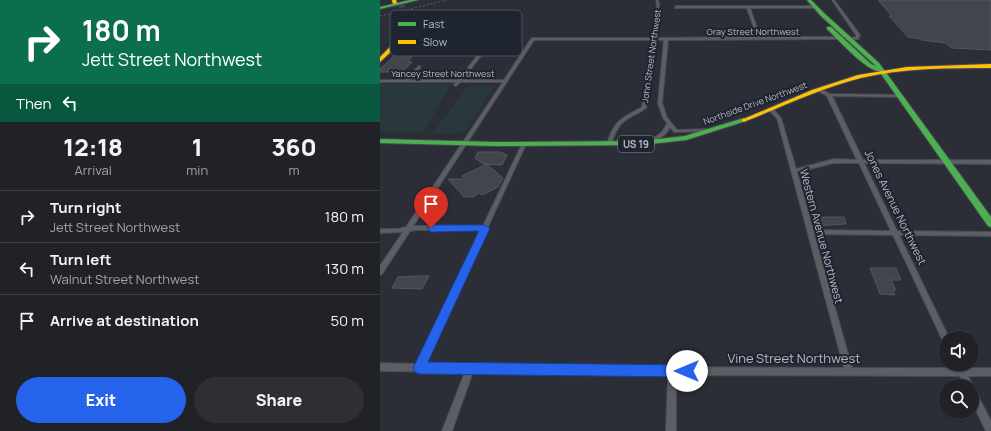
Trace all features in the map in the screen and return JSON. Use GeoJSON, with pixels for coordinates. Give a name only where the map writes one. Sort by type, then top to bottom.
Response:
{"type":"FeatureCollection","features":[{"type":"Feature","properties":{"kind":"main road"},"geometry":{"type":"LineString","coordinates":[[380,8],[399,1],[416,0]]}},
{"type":"Feature","properties":{"kind":"main road"},"geometry":{"type":"LineString","coordinates":[[804,0],[812,5],[844,36],[869,65],[883,72],[991,224]]}},
{"type":"Feature","properties":{"kind":"main road"},"geometry":{"type":"LineString","coordinates":[[380,54],[390,42]]}},
{"type":"Feature","properties":{"kind":"main road"},"geometry":{"type":"LineString","coordinates":[[380,60],[390,50]]}},
{"type":"Feature","properties":{"kind":"main road","name":"Northside Drive Northwest"},"geometry":{"type":"LineString","coordinates":[[380,141],[464,144],[609,144],[645,143],[686,138],[712,130],[847,80],[883,72],[929,66],[991,66]]}},
{"type":"Feature","properties":{"kind":"street","name":"John Street Northwest"},"geometry":{"type":"LineString","coordinates":[[609,144],[614,126],[630,114],[644,108],[658,4],[656,0]]}},
{"type":"Feature","properties":{"kind":"street"},"geometry":{"type":"LineString","coordinates":[[834,0],[858,35],[857,38],[844,36]]}},
{"type":"Feature","properties":{"kind":"street"},"geometry":{"type":"LineString","coordinates":[[676,6],[748,7],[812,5]]}},
{"type":"Feature","properties":{"kind":"street"},"geometry":{"type":"LineString","coordinates":[[748,7],[759,39]]}},
{"type":"Feature","properties":{"kind":"street","name":"Gray Street Northwest"},"geometry":{"type":"LineString","coordinates":[[522,56],[533,39],[759,39],[844,36]]}},
{"type":"Feature","properties":{"kind":"street"},"geometry":{"type":"LineString","coordinates":[[666,39],[660,103],[668,123],[676,131],[712,130]]}},
{"type":"Feature","properties":{"kind":"street"},"geometry":{"type":"LineString","coordinates":[[456,85],[479,56]]}},
{"type":"Feature","properties":{"kind":"street","name":"Gray Street Northwest"},"geometry":{"type":"LineString","coordinates":[[505,81],[522,56]]}},
{"type":"Feature","properties":{"kind":"street"},"geometry":{"type":"LineString","coordinates":[[406,80],[419,67]]}},
{"type":"Feature","properties":{"kind":"street","name":"Yancey Street Northwest"},"geometry":{"type":"LineString","coordinates":[[380,80],[505,81]]}},
{"type":"Feature","properties":{"kind":"street"},"geometry":{"type":"LineString","coordinates":[[380,272],[505,81]]}},
{"type":"Feature","properties":{"kind":"street"},"geometry":{"type":"LineString","coordinates":[[819,90],[830,95],[900,96]]}},
{"type":"Feature","properties":{"kind":"street","name":"Jones Avenue Northwest"},"geometry":{"type":"LineString","coordinates":[[830,95],[942,331]]}},
{"type":"Feature","properties":{"kind":"street","name":"Western Avenue Northwest"},"geometry":{"type":"LineString","coordinates":[[770,109],[779,118],[849,371]]}},
{"type":"Feature","properties":{"kind":"street"},"geometry":{"type":"LineString","coordinates":[[645,143],[663,135],[666,131],[668,123]]}},
{"type":"Feature","properties":{"kind":"street"},"geometry":{"type":"LineString","coordinates":[[419,368],[524,144]]}},
{"type":"Feature","properties":{"kind":"street"},"geometry":{"type":"LineString","coordinates":[[794,171],[825,162],[860,160],[991,162]]}},
{"type":"Feature","properties":{"kind":"street"},"geometry":{"type":"LineString","coordinates":[[380,231],[485,228]]}},
{"type":"Feature","properties":{"kind":"street"},"geometry":{"type":"LineString","coordinates":[[811,232],[991,234]]}},
{"type":"Feature","properties":{"kind":"street","name":"Vine Street Northwest"},"geometry":{"type":"LineString","coordinates":[[380,367],[672,371],[849,371],[939,369]]}},
{"type":"Feature","properties":{"kind":"street"},"geometry":{"type":"LineString","coordinates":[[447,431],[470,369]]}},
{"type":"Feature","properties":{"kind":"street","name":"Vine Street Northwest"},"geometry":{"type":"LineString","coordinates":[[979,370],[991,372]]}},
{"type":"Feature","properties":{"kind":"street"},"geometry":{"type":"LineString","coordinates":[[671,431],[672,371]]}},
{"type":"Feature","properties":{"kind":"street"},"geometry":{"type":"LineString","coordinates":[[979,407],[991,431]]}},
{"type":"Feature","properties":{"kind":"shaded area"},"geometry":{"type":"Polygon","coordinates":[[[380,84],[451,84],[423,133],[380,131],[380,84]]]}},
{"type":"Feature","properties":{"kind":"shaded area"},"geometry":{"type":"Polygon","coordinates":[[[495,85],[464,133],[432,134],[468,86],[495,85]]]}},
{"type":"Feature","properties":{"kind":"building"},"geometry":{"type":"Polygon","coordinates":[[[878,0],[991,0],[991,50],[951,48],[946,43],[908,37],[889,16],[892,16],[878,0]]]}},
{"type":"Feature","properties":{"kind":"building"},"geometry":{"type":"Polygon","coordinates":[[[394,56],[413,56],[408,61],[412,62],[404,70],[395,72],[380,72],[380,69],[394,56]]]}},
{"type":"Feature","properties":{"kind":"building"},"geometry":{"type":"Polygon","coordinates":[[[478,152],[500,152],[507,155],[502,165],[483,164],[475,158],[478,152]]]}},
{"type":"Feature","properties":{"kind":"building"},"geometry":{"type":"Polygon","coordinates":[[[487,164],[503,178],[498,187],[482,195],[479,193],[473,197],[464,197],[448,179],[465,179],[462,176],[487,164]]]}},
{"type":"Feature","properties":{"kind":"building"},"geometry":{"type":"Polygon","coordinates":[[[814,217],[844,217],[846,224],[816,226],[814,217]]]}},
{"type":"Feature","properties":{"kind":"building"},"geometry":{"type":"Polygon","coordinates":[[[870,268],[896,268],[901,280],[891,280],[896,290],[893,290],[895,295],[880,294],[870,268]]]}},
{"type":"Feature","properties":{"kind":"building"},"geometry":{"type":"Polygon","coordinates":[[[429,276],[422,289],[392,288],[398,277],[429,276]]]}},
{"type":"Feature","properties":{"kind":"tunnel"},"geometry":{"type":"LineString","coordinates":[[401,2],[403,10]]}},
{"type":"Feature","properties":{"kind":"railway"},"geometry":{"type":"LineString","coordinates":[[405,10],[447,0]]}},
{"type":"Feature","properties":{"kind":"railway"},"geometry":{"type":"LineString","coordinates":[[380,16],[390,14]]}},
{"type":"Feature","properties":{"kind":"traffic: fast"},"geometry":{"type":"LineString","coordinates":[[380,8],[416,0]]}},
{"type":"Feature","properties":{"kind":"traffic: fast"},"geometry":{"type":"LineString","coordinates":[[809,0],[823,15],[877,64],[991,224]]}},
{"type":"Feature","properties":{"kind":"traffic: fast"},"geometry":{"type":"LineString","coordinates":[[829,28],[869,65],[878,70]]}},
{"type":"Feature","properties":{"kind":"traffic: fast"},"geometry":{"type":"LineString","coordinates":[[380,141],[495,144],[641,143],[686,138],[744,120]]}},
{"type":"Feature","properties":{"kind":"traffic: slow"},"geometry":{"type":"LineString","coordinates":[[380,60],[390,50]]}},
{"type":"Feature","properties":{"kind":"traffic: slow"},"geometry":{"type":"LineString","coordinates":[[744,120],[829,86],[874,73],[924,67],[991,66]]}},
{"type":"Feature","properties":{"kind":"route"},"geometry":{"type":"LineString","coordinates":[[431,228],[485,228],[419,368],[687,371]]}}]}
